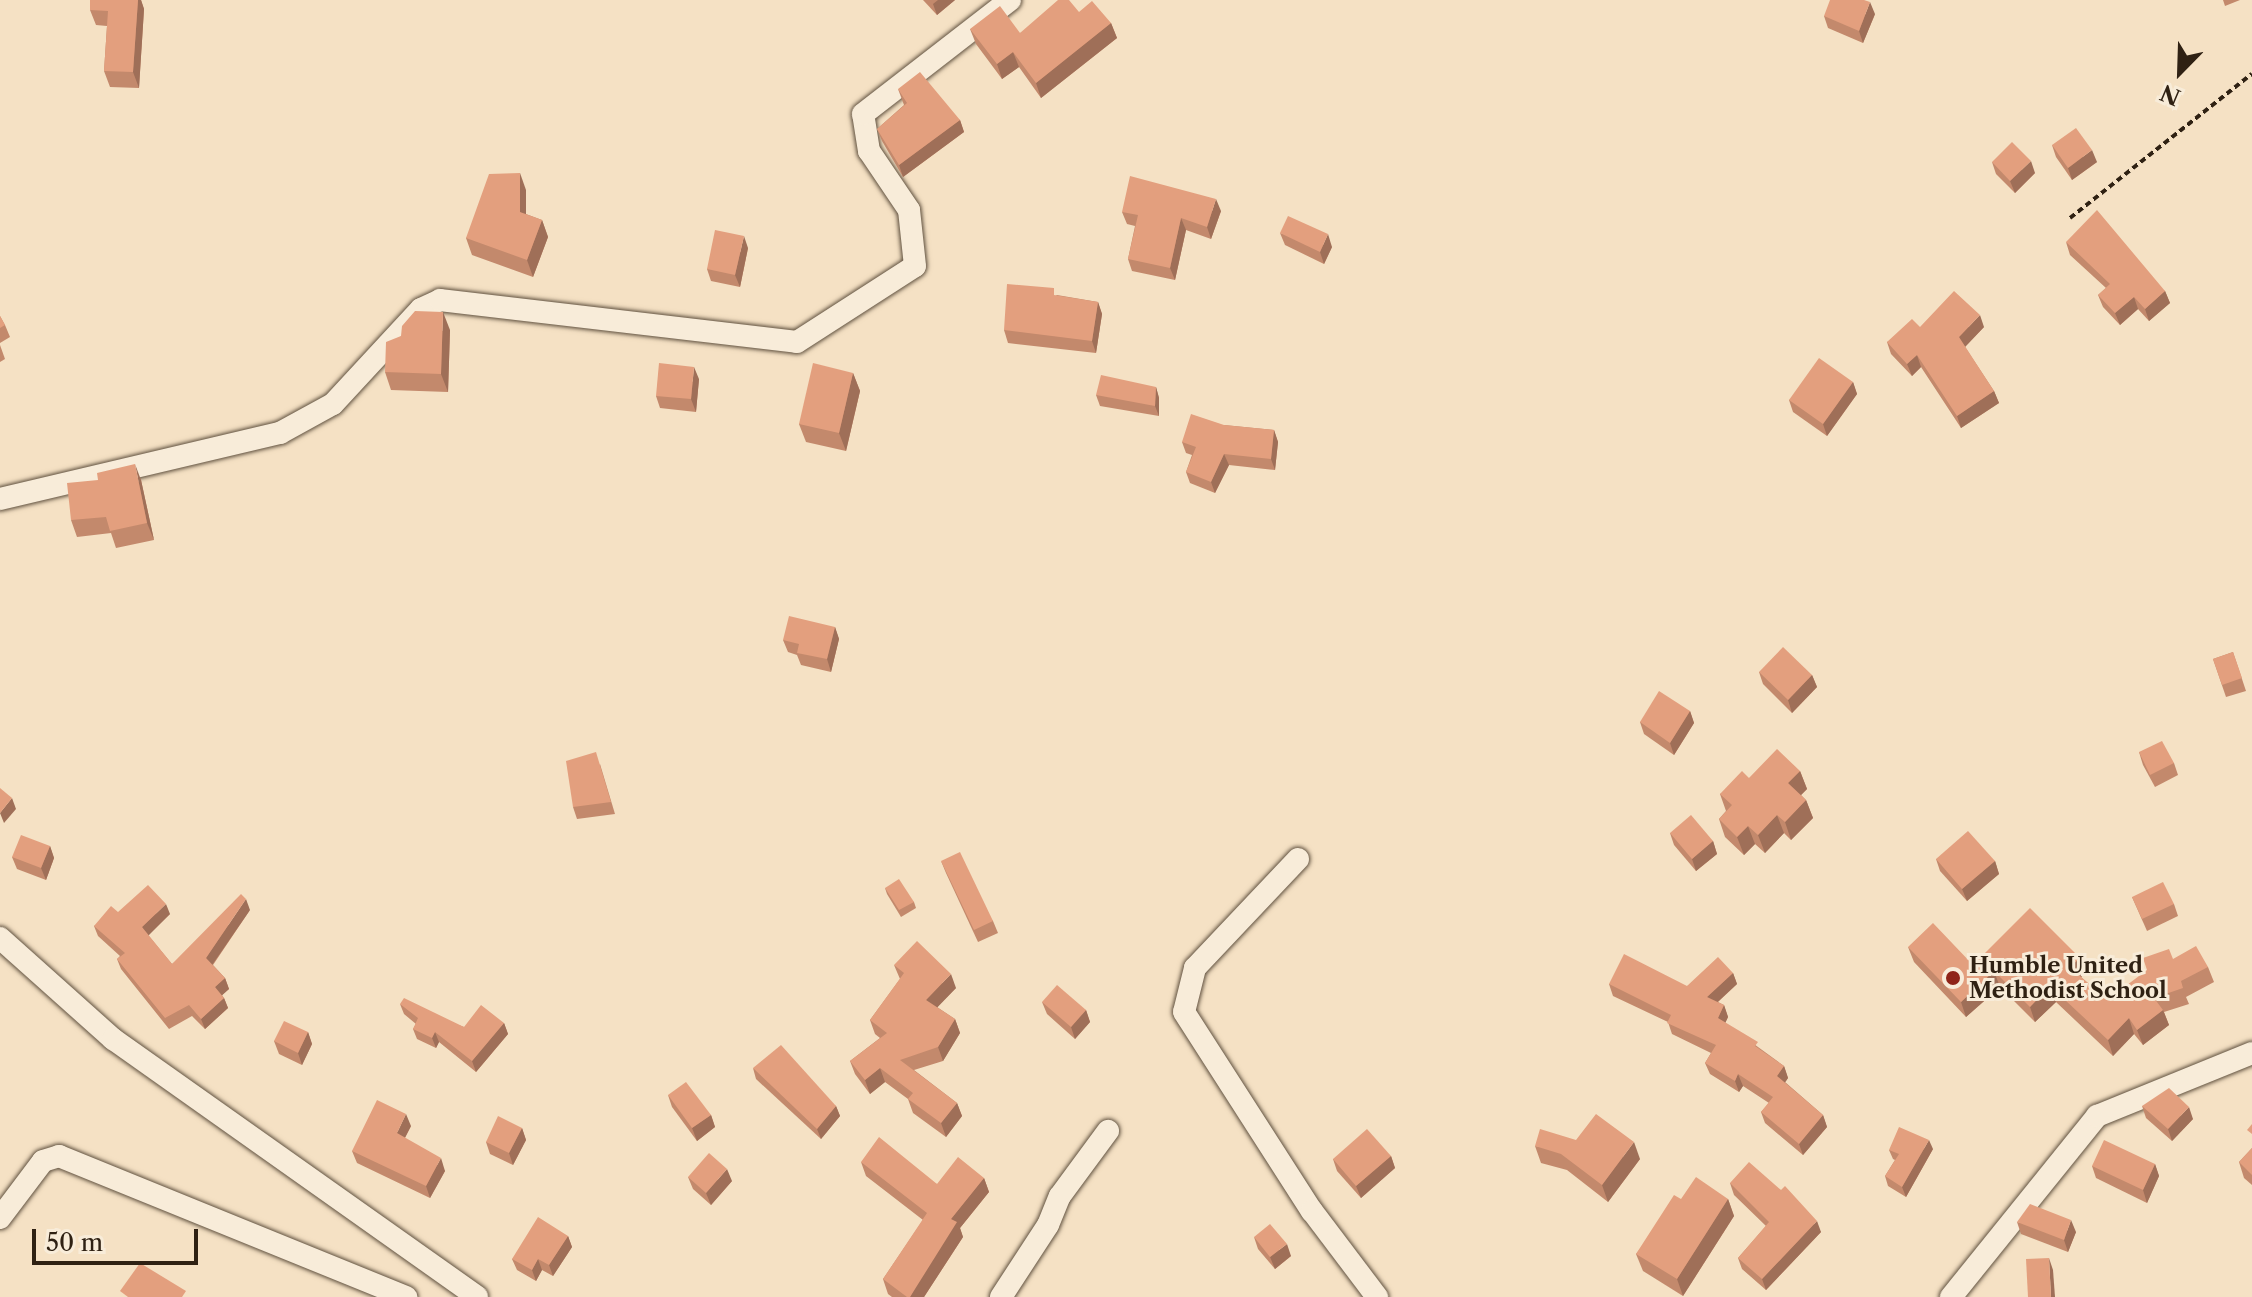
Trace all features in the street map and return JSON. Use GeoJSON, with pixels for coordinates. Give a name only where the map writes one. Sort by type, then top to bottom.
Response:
{"type":"FeatureCollection","features":[{"type":"Feature","properties":{"kind":"street"},"geometry":{"type":"LineString","coordinates":[[0,499],[280,433],[333,404],[421,309],[440,300],[797,342],[915,266],[909,210],[869,151],[863,114],[1010,0]]}},
{"type":"Feature","properties":{"kind":"street"},"geometry":{"type":"LineString","coordinates":[[1298,859],[1195,968],[1184,1012],[1312,1211],[1377,1297]]}},
{"type":"Feature","properties":{"kind":"street"},"geometry":{"type":"LineString","coordinates":[[0,938],[113,1039],[477,1297]]}},
{"type":"Feature","properties":{"kind":"street"},"geometry":{"type":"LineString","coordinates":[[1951,1297],[2097,1116],[2252,1053]]}},
{"type":"Feature","properties":{"kind":"street"},"geometry":{"type":"LineString","coordinates":[[1001,1297],[1048,1225],[1060,1196],[1108,1131]]}},
{"type":"Feature","properties":{"kind":"street"},"geometry":{"type":"LineString","coordinates":[[0,1218],[43,1161],[59,1156],[406,1297]]}},
{"type":"Feature","properties":{"kind":"path"},"geometry":{"type":"LineString","coordinates":[[2070,218],[2252,74]]}},
{"type":"Feature","properties":{"kind":"building"},"geometry":{"type":"Polygon","coordinates":[[[90,0],[138,0],[133,72],[104,71],[108,11],[90,10],[90,0]]]}},
{"type":"Feature","properties":{"kind":"building"},"geometry":{"type":"Polygon","coordinates":[[[1058,0],[1069,0],[1079,12],[1092,1],[1111,23],[1036,83],[1013,52],[997,64],[970,29],[1000,6],[1020,33],[1058,0]]]}},
{"type":"Feature","properties":{"kind":"building"},"geometry":{"type":"Polygon","coordinates":[[[1830,0],[1870,2],[1859,31],[1824,16],[1830,0]]]}},
{"type":"Feature","properties":{"kind":"building"},"geometry":{"type":"Polygon","coordinates":[[[920,72],[960,120],[899,165],[877,129],[907,103],[898,89],[920,72]]]}},
{"type":"Feature","properties":{"kind":"building"},"geometry":{"type":"Polygon","coordinates":[[[2076,128],[2092,150],[2068,168],[2052,145],[2076,128]]]}},
{"type":"Feature","properties":{"kind":"building"},"geometry":{"type":"Polygon","coordinates":[[[2012,142],[2031,161],[2010,181],[1992,162],[2012,142]]]}},
{"type":"Feature","properties":{"kind":"building"},"geometry":{"type":"Polygon","coordinates":[[[520,173],[520,212],[542,220],[527,260],[466,238],[489,174],[520,173]]]}},
{"type":"Feature","properties":{"kind":"building"},"geometry":{"type":"Polygon","coordinates":[[[1130,176],[1216,199],[1207,227],[1181,218],[1170,268],[1128,259],[1138,215],[1122,212],[1130,176]]]}},
{"type":"Feature","properties":{"kind":"building"},"geometry":{"type":"Polygon","coordinates":[[[2097,210],[2165,291],[2145,309],[2134,297],[2115,313],[2098,295],[2110,284],[2066,242],[2097,210]]]}},
{"type":"Feature","properties":{"kind":"building"},"geometry":{"type":"Polygon","coordinates":[[[1288,216],[1328,234],[1320,252],[1280,233],[1288,216]]]}},
{"type":"Feature","properties":{"kind":"building"},"geometry":{"type":"Polygon","coordinates":[[[715,230],[744,236],[735,275],[707,269],[715,230]]]}},
{"type":"Feature","properties":{"kind":"building"},"geometry":{"type":"Polygon","coordinates":[[[1007,284],[1054,288],[1054,295],[1098,302],[1092,341],[1004,330],[1007,284]]]}},
{"type":"Feature","properties":{"kind":"building"},"geometry":{"type":"Polygon","coordinates":[[[1954,291],[1980,315],[1959,337],[1994,391],[1957,416],[1917,355],[1907,364],[1887,342],[1912,319],[1920,327],[1954,291]]]}},
{"type":"Feature","properties":{"kind":"building"},"geometry":{"type":"Polygon","coordinates":[[[415,311],[443,312],[441,374],[385,372],[386,342],[401,336],[402,326],[415,311]]]}},
{"type":"Feature","properties":{"kind":"building"},"geometry":{"type":"Polygon","coordinates":[[[1819,358],[1853,382],[1823,424],[1789,400],[1819,358]]]}},
{"type":"Feature","properties":{"kind":"building"},"geometry":{"type":"Polygon","coordinates":[[[659,363],[694,367],[691,399],[656,396],[659,363]]]}},
{"type":"Feature","properties":{"kind":"building"},"geometry":{"type":"Polygon","coordinates":[[[813,363],[853,373],[839,433],[799,424],[813,363]]]}},
{"type":"Feature","properties":{"kind":"building"},"geometry":{"type":"Polygon","coordinates":[[[1101,375],[1156,387],[1155,406],[1096,395],[1101,375]]]}},
{"type":"Feature","properties":{"kind":"building"},"geometry":{"type":"Polygon","coordinates":[[[1191,414],[1224,425],[1274,430],[1271,459],[1224,454],[1211,482],[1186,472],[1196,447],[1182,442],[1191,414]]]}},
{"type":"Feature","properties":{"kind":"building"},"geometry":{"type":"Polygon","coordinates":[[[135,464],[147,523],[110,531],[106,517],[71,520],[67,483],[98,480],[97,473],[135,464]]]}},
{"type":"Feature","properties":{"kind":"building"},"geometry":{"type":"Polygon","coordinates":[[[789,616],[835,627],[827,659],[797,653],[799,644],[783,640],[789,616]]]}},
{"type":"Feature","properties":{"kind":"building"},"geometry":{"type":"Polygon","coordinates":[[[1783,647],[1812,675],[1788,700],[1759,672],[1783,647]]]}},
{"type":"Feature","properties":{"kind":"building"},"geometry":{"type":"Polygon","coordinates":[[[2233,652],[2242,678],[2222,685],[2213,659],[2233,652]]]}},
{"type":"Feature","properties":{"kind":"building"},"geometry":{"type":"Polygon","coordinates":[[[1659,691],[1690,711],[1670,743],[1640,722],[1659,691]]]}},
{"type":"Feature","properties":{"kind":"building"},"geometry":{"type":"Polygon","coordinates":[[[2162,741],[2174,763],[2150,775],[2139,752],[2162,741]]]}},
{"type":"Feature","properties":{"kind":"building"},"geometry":{"type":"Polygon","coordinates":[[[1777,749],[1800,771],[1788,783],[1806,800],[1785,822],[1777,815],[1758,835],[1748,826],[1737,837],[1719,819],[1732,805],[1720,794],[1742,771],[1749,778],[1777,749]]]}},
{"type":"Feature","properties":{"kind":"building"},"geometry":{"type":"Polygon","coordinates":[[[596,752],[611,802],[573,807],[566,761],[596,752]]]}},
{"type":"Feature","properties":{"kind":"building"},"geometry":{"type":"Polygon","coordinates":[[[0,788],[12,798],[0,813],[0,788]]]}},
{"type":"Feature","properties":{"kind":"building"},"geometry":{"type":"Polygon","coordinates":[[[1691,815],[1713,841],[1692,859],[1670,833],[1691,815]]]}},
{"type":"Feature","properties":{"kind":"building"},"geometry":{"type":"Polygon","coordinates":[[[1968,831],[1995,861],[1962,889],[1936,859],[1968,831]]]}},
{"type":"Feature","properties":{"kind":"building"},"geometry":{"type":"Polygon","coordinates":[[[21,835],[50,846],[41,868],[12,857],[21,835]]]}},
{"type":"Feature","properties":{"kind":"building"},"geometry":{"type":"Polygon","coordinates":[[[960,852],[993,921],[974,930],[941,861],[960,852]]]}},
{"type":"Feature","properties":{"kind":"building"},"geometry":{"type":"Polygon","coordinates":[[[899,879],[914,902],[899,910],[885,888],[899,879]]]}},
{"type":"Feature","properties":{"kind":"building"},"geometry":{"type":"Polygon","coordinates":[[[2163,882],[2174,904],[2142,919],[2132,897],[2163,882]]]}},
{"type":"Feature","properties":{"kind":"building"},"geometry":{"type":"Polygon","coordinates":[[[148,885],[166,904],[142,927],[172,964],[241,894],[246,899],[206,958],[225,978],[215,987],[224,998],[201,1019],[189,1005],[165,1018],[117,959],[125,953],[94,926],[111,906],[118,912],[148,885]]]}},
{"type":"Feature","properties":{"kind":"building"},"geometry":{"type":"Polygon","coordinates":[[[2030,908],[2080,958],[2070,967],[2107,1000],[2147,970],[2143,958],[2169,949],[2173,959],[2196,946],[2208,967],[2181,981],[2183,988],[2154,998],[2163,1010],[2137,1030],[2129,1018],[2108,1040],[2050,986],[2030,1007],[1994,971],[1961,1002],[1908,947],[1933,923],[1973,965],[2030,908]]]}},
{"type":"Feature","properties":{"kind":"building"},"geometry":{"type":"Polygon","coordinates":[[[917,941],[951,974],[926,1000],[955,1019],[938,1047],[900,1060],[957,1103],[941,1123],[908,1099],[913,1093],[880,1068],[865,1080],[850,1061],[887,1033],[870,1020],[904,973],[894,965],[917,941]]]}},
{"type":"Feature","properties":{"kind":"building"},"geometry":{"type":"Polygon","coordinates":[[[1624,954],[1687,986],[1718,957],[1733,973],[1707,997],[1724,1005],[1718,1018],[1758,1042],[1755,1046],[1784,1066],[1777,1076],[1823,1115],[1799,1144],[1761,1112],[1773,1097],[1738,1074],[1735,1081],[1705,1063],[1716,1045],[1667,1023],[1671,1015],[1609,984],[1624,954]]]}},
{"type":"Feature","properties":{"kind":"building"},"geometry":{"type":"Polygon","coordinates":[[[1057,985],[1086,1010],[1071,1027],[1042,1002],[1057,985]]]}},
{"type":"Feature","properties":{"kind":"building"},"geometry":{"type":"Polygon","coordinates":[[[404,998],[464,1027],[481,1005],[504,1023],[472,1061],[435,1032],[432,1038],[413,1029],[418,1018],[400,1004],[404,998]]]}},
{"type":"Feature","properties":{"kind":"building"},"geometry":{"type":"Polygon","coordinates":[[[284,1021],[308,1032],[298,1053],[274,1041],[284,1021]]]}},
{"type":"Feature","properties":{"kind":"building"},"geometry":{"type":"Polygon","coordinates":[[[781,1045],[836,1106],[817,1129],[753,1068],[781,1045]]]}},
{"type":"Feature","properties":{"kind":"building"},"geometry":{"type":"Polygon","coordinates":[[[686,1082],[711,1115],[692,1128],[668,1095],[686,1082]]]}},
{"type":"Feature","properties":{"kind":"building"},"geometry":{"type":"Polygon","coordinates":[[[2169,1088],[2189,1107],[2168,1129],[2142,1106],[2169,1088]]]}},
{"type":"Feature","properties":{"kind":"building"},"geometry":{"type":"Polygon","coordinates":[[[377,1100],[406,1114],[397,1133],[441,1158],[426,1186],[352,1151],[377,1100]]]}},
{"type":"Feature","properties":{"kind":"building"},"geometry":{"type":"Polygon","coordinates":[[[1596,1114],[1634,1142],[1602,1185],[1561,1154],[1535,1146],[1540,1129],[1576,1140],[1596,1114]]]}},
{"type":"Feature","properties":{"kind":"building"},"geometry":{"type":"Polygon","coordinates":[[[498,1116],[522,1128],[509,1153],[486,1142],[498,1116]]]}},
{"type":"Feature","properties":{"kind":"building"},"geometry":{"type":"Polygon","coordinates":[[[1899,1127],[1929,1140],[1902,1187],[1885,1176],[1899,1154],[1889,1150],[1899,1127]]]}},
{"type":"Feature","properties":{"kind":"building"},"geometry":{"type":"Polygon","coordinates":[[[1367,1129],[1391,1156],[1356,1186],[1333,1159],[1367,1129]]]}},
{"type":"Feature","properties":{"kind":"building"},"geometry":{"type":"Polygon","coordinates":[[[879,1137],[937,1184],[958,1157],[984,1178],[951,1219],[957,1222],[910,1297],[883,1279],[927,1213],[861,1162],[879,1137]]]}},
{"type":"Feature","properties":{"kind":"building"},"geometry":{"type":"Polygon","coordinates":[[[2104,1140],[2155,1164],[2143,1190],[2092,1166],[2104,1140]]]}},
{"type":"Feature","properties":{"kind":"building"},"geometry":{"type":"Polygon","coordinates":[[[2252,1148],[2252,1175],[2239,1162],[2252,1148]]]}},
{"type":"Feature","properties":{"kind":"building"},"geometry":{"type":"Polygon","coordinates":[[[709,1153],[727,1169],[706,1193],[688,1177],[709,1153]]]}},
{"type":"Feature","properties":{"kind":"building"},"geometry":{"type":"Polygon","coordinates":[[[1749,1162],[1781,1190],[1785,1186],[1817,1221],[1762,1279],[1738,1258],[1769,1222],[1730,1183],[1749,1162]]]}},
{"type":"Feature","properties":{"kind":"building"},"geometry":{"type":"Polygon","coordinates":[[[1696,1177],[1728,1199],[1677,1279],[1636,1254],[1674,1195],[1681,1199],[1696,1177]]]}},
{"type":"Feature","properties":{"kind":"building"},"geometry":{"type":"Polygon","coordinates":[[[2030,1204],[2071,1220],[2064,1240],[2017,1222],[2030,1204]]]}},
{"type":"Feature","properties":{"kind":"building"},"geometry":{"type":"Polygon","coordinates":[[[538,1217],[568,1236],[549,1265],[538,1259],[532,1270],[512,1259],[538,1217]]]}},
{"type":"Feature","properties":{"kind":"building"},"geometry":{"type":"Polygon","coordinates":[[[1270,1224],[1287,1244],[1270,1257],[1254,1237],[1270,1224]]]}},
{"type":"Feature","properties":{"kind":"building"},"geometry":{"type":"Polygon","coordinates":[[[2049,1258],[2051,1297],[2028,1297],[2026,1259],[2049,1258]]]}},
{"type":"Feature","properties":{"kind":"building"},"geometry":{"type":"Polygon","coordinates":[[[140,1263],[186,1291],[182,1297],[128,1297],[120,1291],[140,1263]]]}},
{"type":"Feature","properties":{"kind":"place","name":"Humble United Methodist School"},"geometry":{"type":"Point","coordinates":[1953,978]}}]}
